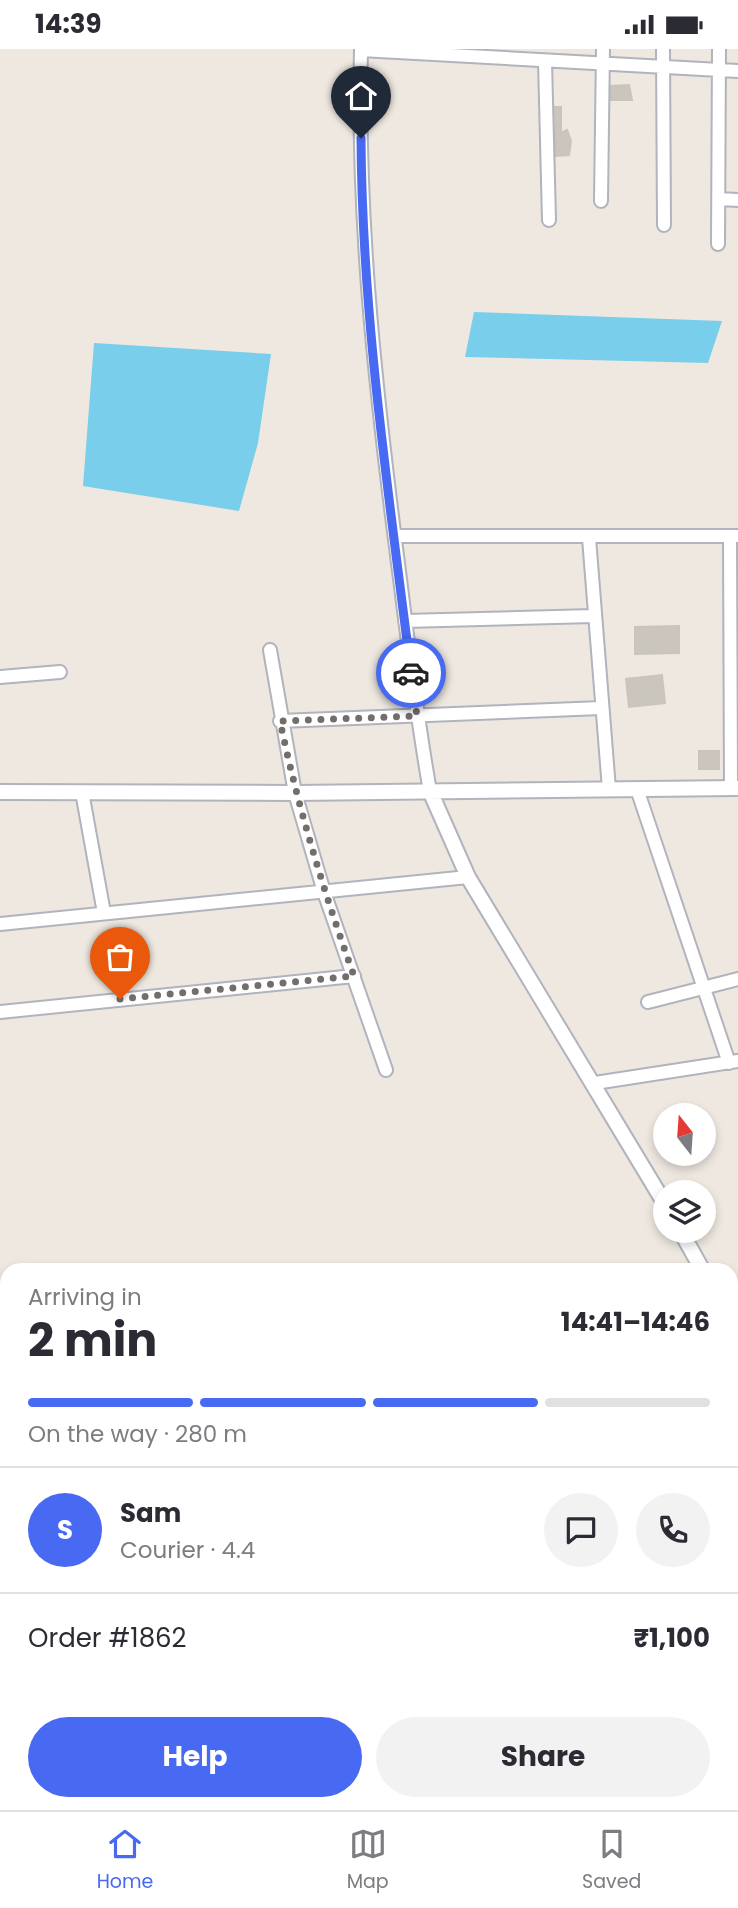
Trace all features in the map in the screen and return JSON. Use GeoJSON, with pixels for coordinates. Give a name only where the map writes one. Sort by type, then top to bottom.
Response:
{"type":"FeatureCollection","features":[{"type":"Feature","properties":{"kind":"street"},"geometry":{"type":"LineString","coordinates":[[601,201],[603,49]]}},
{"type":"Feature","properties":{"kind":"street"},"geometry":{"type":"LineString","coordinates":[[663,49],[664,225]]}},
{"type":"Feature","properties":{"kind":"street"},"geometry":{"type":"LineString","coordinates":[[718,244],[719,49]]}},
{"type":"Feature","properties":{"kind":"street"},"geometry":{"type":"LineString","coordinates":[[653,1183],[595,1083],[468,877],[429,791],[375,383],[365,269],[361,50],[738,71]]}},
{"type":"Feature","properties":{"kind":"street"},"geometry":{"type":"LineString","coordinates":[[545,61],[549,220]]}},
{"type":"Feature","properties":{"kind":"street"},"geometry":{"type":"LineString","coordinates":[[719,199],[738,200]]}},
{"type":"Feature","properties":{"kind":"street"},"geometry":{"type":"LineString","coordinates":[[0,792],[295,793],[735,788],[734,536],[395,536]]}},
{"type":"Feature","properties":{"kind":"street"},"geometry":{"type":"LineString","coordinates":[[589,538],[593,616],[609,789]]}},
{"type":"Feature","properties":{"kind":"street"},"geometry":{"type":"LineString","coordinates":[[405,621],[593,616]]}},
{"type":"Feature","properties":{"kind":"street"},"geometry":{"type":"LineString","coordinates":[[270,650],[280,721],[295,793],[324,892],[387,1070]]}},
{"type":"Feature","properties":{"kind":"street"},"geometry":{"type":"LineString","coordinates":[[0,677],[60,672]]}},
{"type":"Feature","properties":{"kind":"street"},"geometry":{"type":"LineString","coordinates":[[280,721],[601,708]]}},
{"type":"Feature","properties":{"kind":"street"},"geometry":{"type":"LineString","coordinates":[[595,1083],[734,1062],[705,988],[638,789]]}},
{"type":"Feature","properties":{"kind":"street"},"geometry":{"type":"LineString","coordinates":[[82,792],[104,913]]}},
{"type":"Feature","properties":{"kind":"street"},"geometry":{"type":"LineString","coordinates":[[0,924],[468,877]]}},
{"type":"Feature","properties":{"kind":"street"},"geometry":{"type":"LineString","coordinates":[[0,1012],[354,976]]}},
{"type":"Feature","properties":{"kind":"street"},"geometry":{"type":"LineString","coordinates":[[648,1002],[738,979]]}},
{"type":"Feature","properties":{"kind":"street"},"geometry":{"type":"LineString","coordinates":[[687,1243],[698,1263]]}},
{"type":"Feature","properties":{"kind":"water"},"geometry":{"type":"Polygon","coordinates":[[[474,312],[722,321],[708,363],[465,357],[474,312]]]}},
{"type":"Feature","properties":{"kind":"water"},"geometry":{"type":"Polygon","coordinates":[[[94,343],[271,354],[258,443],[239,511],[83,486],[94,343]]]}},
{"type":"Feature","properties":{"kind":"building"},"geometry":{"type":"Polygon","coordinates":[[[629,85],[632,100],[611,100],[611,86],[629,85]]]}},
{"type":"Feature","properties":{"kind":"building"},"geometry":{"type":"Polygon","coordinates":[[[555,107],[561,107],[561,133],[567,130],[571,141],[569,155],[556,156],[555,107]]]}},
{"type":"Feature","properties":{"kind":"building"},"geometry":{"type":"Polygon","coordinates":[[[679,626],[679,653],[635,654],[635,627],[679,626]]]}},
{"type":"Feature","properties":{"kind":"building"},"geometry":{"type":"Polygon","coordinates":[[[662,675],[665,703],[629,707],[626,679],[662,675]]]}},
{"type":"Feature","properties":{"kind":"building"},"geometry":{"type":"Polygon","coordinates":[[[699,751],[719,751],[719,769],[699,769],[699,751]]]}},
{"type":"Feature","properties":{"kind":"way so far"},"geometry":{"type":"LineString","coordinates":[[120,999],[354,976],[324,892],[295,793],[280,721],[417,716],[411,673]]}},
{"type":"Feature","properties":{"kind":"route"},"geometry":{"type":"LineString","coordinates":[[361,138],[365,269],[375,383],[411,673]]}}]}
